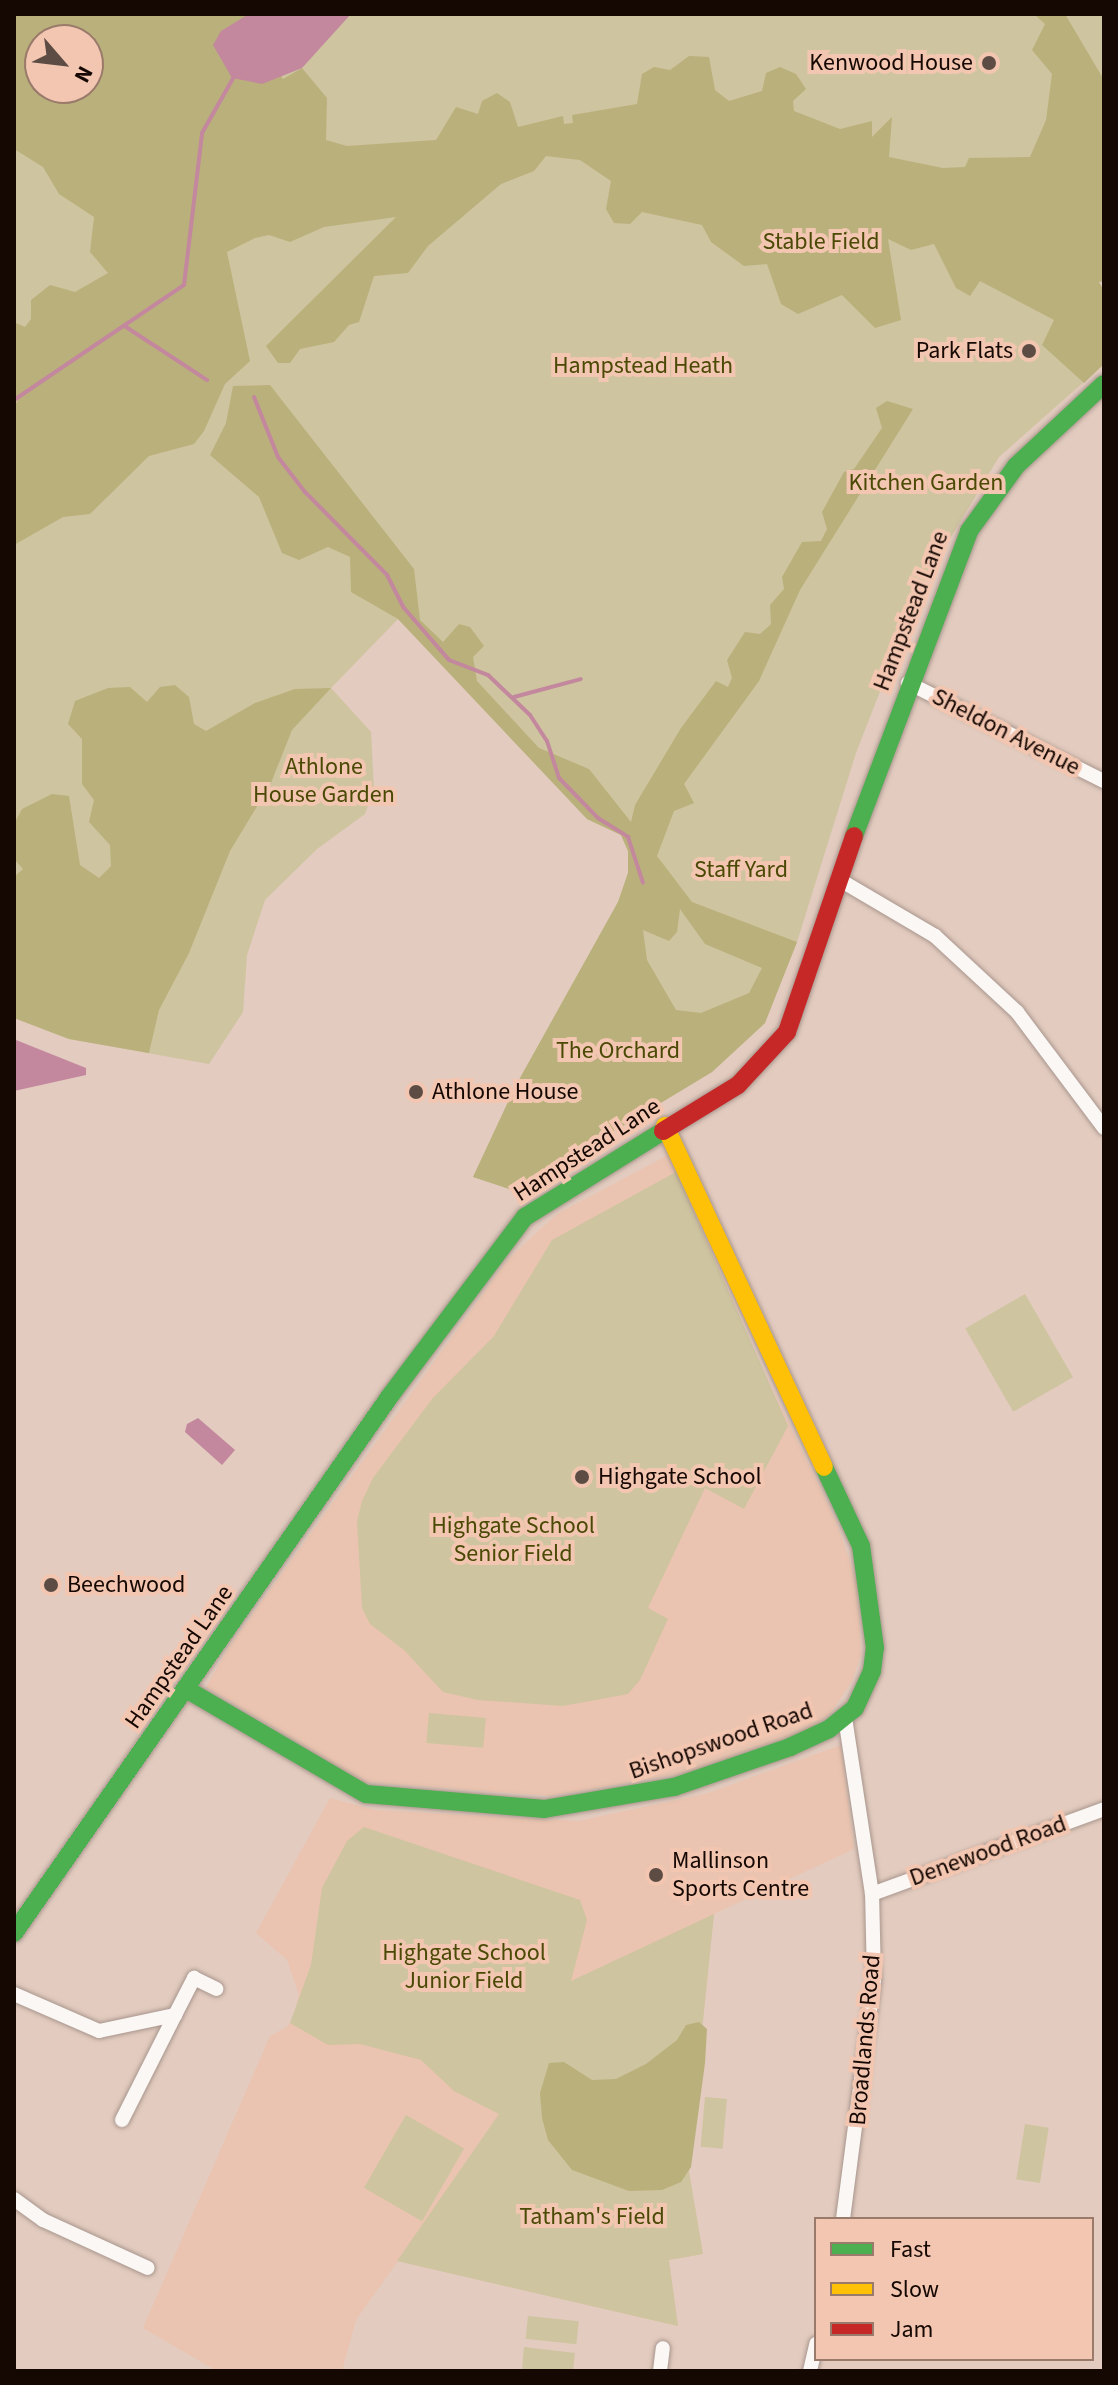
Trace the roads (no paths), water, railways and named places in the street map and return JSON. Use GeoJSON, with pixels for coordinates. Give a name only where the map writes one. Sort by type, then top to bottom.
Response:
{"type":"FeatureCollection","features":[{"type":"Feature","properties":{"kind":"main road","name":"Hampstead Lane"},"geometry":{"type":"LineString","coordinates":[[14,1933],[390,1396],[525,1217],[665,1126],[738,1085],[787,1032],[908,683],[969,531],[1016,466],[1104,384]]}},
{"type":"Feature","properties":{"kind":"main road","name":"Bishopswood Road"},"geometry":{"type":"LineString","coordinates":[[186,1689],[366,1794],[522,1809],[576,1807],[651,1793],[790,1747],[845,1718],[864,1692],[875,1648],[861,1546],[665,1126]]}},
{"type":"Feature","properties":{"kind":"street","name":"Sheldon Avenue"},"geometry":{"type":"LineString","coordinates":[[908,683],[1104,781]]}},
{"type":"Feature","properties":{"kind":"street"},"geometry":{"type":"LineString","coordinates":[[840,880],[935,936],[1017,1012],[1104,1128]]}},
{"type":"Feature","properties":{"kind":"street","name":"Broadlands Road"},"geometry":{"type":"LineString","coordinates":[[843,2217],[874,1979],[872,1894],[845,1718]]}},
{"type":"Feature","properties":{"kind":"street","name":"Denewood Road"},"geometry":{"type":"LineString","coordinates":[[872,1894],[1104,1809]]}},
{"type":"Feature","properties":{"kind":"street"},"geometry":{"type":"LineString","coordinates":[[122,2120],[194,1978],[217,1989]]}},
{"type":"Feature","properties":{"kind":"street"},"geometry":{"type":"LineString","coordinates":[[14,1994],[99,2031],[175,2015]]}},
{"type":"Feature","properties":{"kind":"street"},"geometry":{"type":"LineString","coordinates":[[14,2199],[43,2220],[148,2268]]}},
{"type":"Feature","properties":{"kind":"street"},"geometry":{"type":"LineString","coordinates":[[660,2371],[663,2348]]}},
{"type":"Feature","properties":{"kind":"waterway"},"geometry":{"type":"LineString","coordinates":[[14,400],[184,285],[202,133],[235,75]]}},
{"type":"Feature","properties":{"kind":"waterway"},"geometry":{"type":"LineString","coordinates":[[126,327],[207,380]]}},
{"type":"Feature","properties":{"kind":"waterway"},"geometry":{"type":"LineString","coordinates":[[254,397],[278,457],[305,492],[387,575],[404,608],[449,660],[488,675],[530,715],[547,741],[559,778],[598,818],[628,837],[643,883]]}},
{"type":"Feature","properties":{"kind":"waterway"},"geometry":{"type":"LineString","coordinates":[[514,697],[581,679]]}},
{"type":"Feature","properties":{"kind":"place","name":"Kenwood House"},"geometry":{"type":"Point","coordinates":[989,63]}},
{"type":"Feature","properties":{"kind":"place","name":"Park Flats"},"geometry":{"type":"Point","coordinates":[1029,351]}},
{"type":"Feature","properties":{"kind":"place","name":"Athlone House"},"geometry":{"type":"Point","coordinates":[416,1092]}},
{"type":"Feature","properties":{"kind":"place","name":"Highgate School"},"geometry":{"type":"Point","coordinates":[582,1477]}},
{"type":"Feature","properties":{"kind":"place","name":"Beechwood"},"geometry":{"type":"Point","coordinates":[51,1585]}},
{"type":"Feature","properties":{"kind":"place","name":"Mallinson Sports Centre"},"geometry":{"type":"Point","coordinates":[656,1875]}},
{"type":"Feature","properties":{"kind":"park label","name":"Stable Field"},"geometry":{"type":"Point","coordinates":[821,242]}},
{"type":"Feature","properties":{"kind":"park label","name":"Hampstead Heath"},"geometry":{"type":"Point","coordinates":[643,366]}},
{"type":"Feature","properties":{"kind":"park label","name":"Kitchen Garden"},"geometry":{"type":"Point","coordinates":[926,483]}},
{"type":"Feature","properties":{"kind":"park label","name":"Athlone House Garden"},"geometry":{"type":"Point","coordinates":[324,781]}},
{"type":"Feature","properties":{"kind":"park label","name":"Staff Yard"},"geometry":{"type":"Point","coordinates":[741,870]}},
{"type":"Feature","properties":{"kind":"park label","name":"The Orchard"},"geometry":{"type":"Point","coordinates":[618,1051]}},
{"type":"Feature","properties":{"kind":"park label","name":"Highgate School Senior Field"},"geometry":{"type":"Point","coordinates":[513,1540]}},
{"type":"Feature","properties":{"kind":"park label","name":"Highgate School Junior Field"},"geometry":{"type":"Point","coordinates":[464,1967]}},
{"type":"Feature","properties":{"kind":"park label","name":"Tatham's Field"},"geometry":{"type":"Point","coordinates":[592,2217]}}]}
